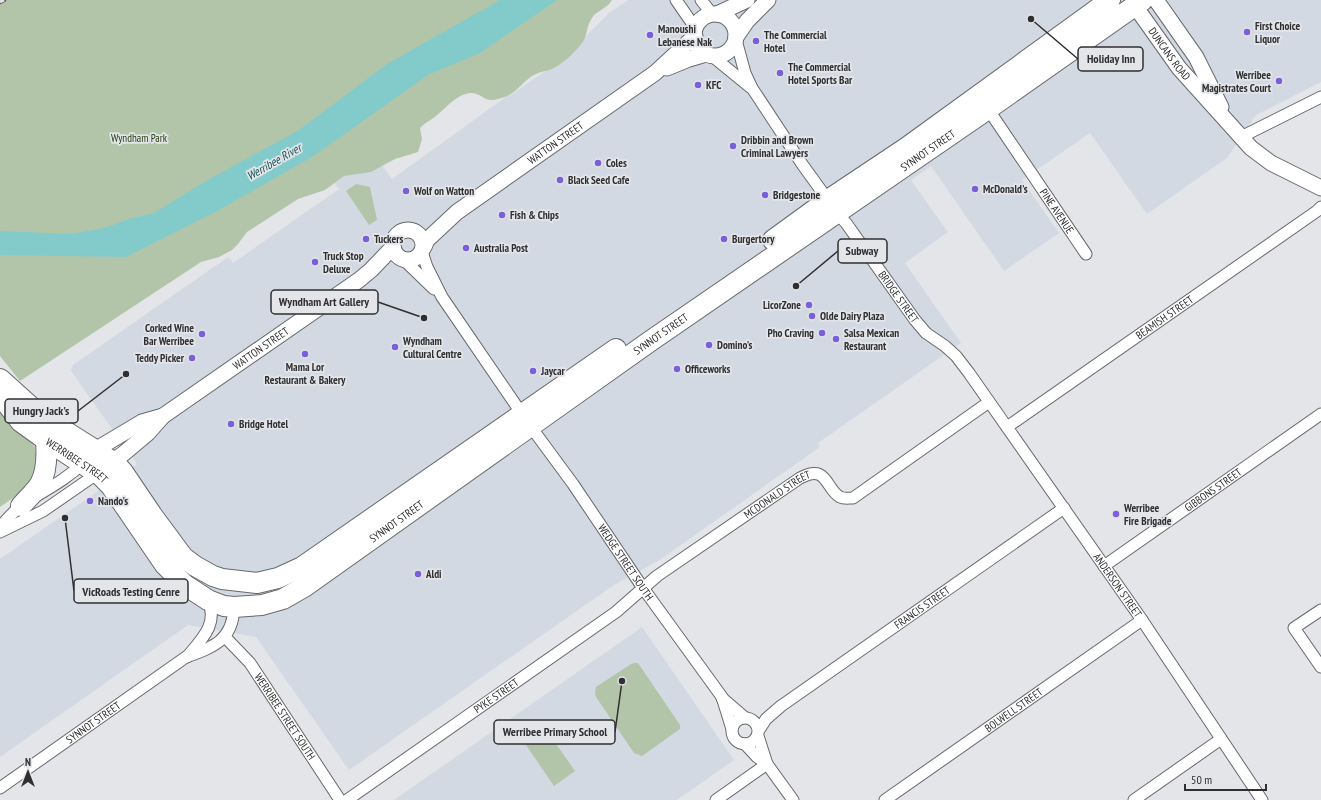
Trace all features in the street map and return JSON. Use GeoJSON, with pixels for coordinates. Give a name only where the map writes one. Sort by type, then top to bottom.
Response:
{"type":"FeatureCollection","features":[{"type":"Feature","properties":{"kind":"highway","name":"SYNNOT STREET"},"geometry":{"type":"LineString","coordinates":[[1048,57],[1110,0]]}},
{"type":"Feature","properties":{"kind":"highway","name":"SYNNOT STREET"},"geometry":{"type":"LineString","coordinates":[[234,607],[262,605],[285,598],[304,587],[414,499],[832,206],[906,148],[981,104],[1048,57],[1137,2]]}},
{"type":"Feature","properties":{"kind":"highway","name":"WERRIBEE STREET"},"geometry":{"type":"LineString","coordinates":[[0,379],[41,416],[97,462],[111,486],[165,564],[185,585],[208,600],[224,606],[234,607]]}},
{"type":"Feature","properties":{"kind":"highway","name":"WERRIBEE STREET"},"geometry":{"type":"LineString","coordinates":[[0,395],[21,422],[46,440],[123,472],[183,557],[213,576],[234,581]]}},
{"type":"Feature","properties":{"kind":"highway"},"geometry":{"type":"LineString","coordinates":[[21,506],[40,484],[45,467],[46,440]]}},
{"type":"Feature","properties":{"kind":"highway","name":"SYNNOT STREET"},"geometry":{"type":"LineString","coordinates":[[234,581],[257,583],[278,578],[302,567],[414,499]]}},
{"type":"Feature","properties":{"kind":"highway"},"geometry":{"type":"LineString","coordinates":[[213,576],[227,593],[234,607]]}},
{"type":"Feature","properties":{"kind":"street"},"geometry":{"type":"LineString","coordinates":[[676,0],[695,32],[698,46],[709,55],[724,54],[734,46],[736,39],[747,21],[768,0]]}},
{"type":"Feature","properties":{"kind":"street"},"geometry":{"type":"LineString","coordinates":[[700,0],[715,15],[723,16],[733,24],[736,39]]}},
{"type":"Feature","properties":{"kind":"street"},"geometry":{"type":"LineString","coordinates":[[695,32],[702,20],[747,0]]}},
{"type":"Feature","properties":{"kind":"street","name":"DUNCANS ROAD"},"geometry":{"type":"LineString","coordinates":[[1156,0],[1196,57],[1228,122]]}},
{"type":"Feature","properties":{"kind":"street","name":"DUNCANS ROAD"},"geometry":{"type":"LineString","coordinates":[[1137,2],[1179,68],[1251,148],[1270,163],[1321,188]]}},
{"type":"Feature","properties":{"kind":"street","name":"WATTON STREET"},"geometry":{"type":"LineString","coordinates":[[655,73],[695,32]]}},
{"type":"Feature","properties":{"kind":"street","name":"BRIDGE STREET"},"geometry":{"type":"LineString","coordinates":[[736,39],[745,73],[752,88],[802,164],[915,320],[926,333],[945,346],[956,356],[969,373]]}},
{"type":"Feature","properties":{"kind":"street","name":"WATTON STREET"},"geometry":{"type":"LineString","coordinates":[[423,250],[427,240],[457,212],[655,73],[677,63],[709,55]]}},
{"type":"Feature","properties":{"kind":"street","name":"BRIDGE STREET"},"geometry":{"type":"LineString","coordinates":[[709,55],[752,88]]}},
{"type":"Feature","properties":{"kind":"street"},"geometry":{"type":"LineString","coordinates":[[1241,137],[1321,97]]}},
{"type":"Feature","properties":{"kind":"street","name":"PINE AVENUE"},"geometry":{"type":"LineString","coordinates":[[981,104],[1086,254]]}},
{"type":"Feature","properties":{"kind":"street","name":"BEAMISH STREET"},"geometry":{"type":"LineString","coordinates":[[1008,427],[1321,207]]}},
{"type":"Feature","properties":{"kind":"street","name":"WATTON STREET"},"geometry":{"type":"LineString","coordinates":[[411,230],[418,229],[444,216],[457,212]]}},
{"type":"Feature","properties":{"kind":"street"},"geometry":{"type":"LineString","coordinates":[[411,230],[419,235],[423,243],[423,250],[417,258],[413,260],[404,260],[396,255],[393,247],[396,235],[403,231],[411,230]]}},
{"type":"Feature","properties":{"kind":"street","name":"WATTON STREET"},"geometry":{"type":"LineString","coordinates":[[0,532],[43,510],[142,422],[163,416],[359,280],[393,247]]}},
{"type":"Feature","properties":{"kind":"street","name":"WEDGE STREET SOUTH"},"geometry":{"type":"LineString","coordinates":[[423,250],[427,267],[442,297],[526,420],[573,484],[643,588],[722,697],[747,718]]}},
{"type":"Feature","properties":{"kind":"street","name":"WATTON STREET"},"geometry":{"type":"LineString","coordinates":[[359,280],[404,260]]}},
{"type":"Feature","properties":{"kind":"street","name":"WEDGE STREET SOUTH"},"geometry":{"type":"LineString","coordinates":[[404,260],[442,297]]}},
{"type":"Feature","properties":{"kind":"street","name":"ANDERSON STREET"},"geometry":{"type":"LineString","coordinates":[[969,373],[1142,620],[1262,800]]}},
{"type":"Feature","properties":{"kind":"street","name":"MCDONALD STREET"},"geometry":{"type":"LineString","coordinates":[[643,588],[657,576],[800,478],[806,475],[820,475],[825,478],[836,494],[841,498],[852,498],[989,402]]}},
{"type":"Feature","properties":{"kind":"street","name":"GIBBONS STREET"},"geometry":{"type":"LineString","coordinates":[[1104,566],[1321,414]]}},
{"type":"Feature","properties":{"kind":"street","name":"WATTON STREET"},"geometry":{"type":"LineString","coordinates":[[0,527],[21,506],[75,472],[97,462]]}},
{"type":"Feature","properties":{"kind":"street","name":"FRANCIS STREET"},"geometry":{"type":"LineString","coordinates":[[758,733],[766,719],[781,706],[1064,508]]}},
{"type":"Feature","properties":{"kind":"street","name":"PYKE STREET"},"geometry":{"type":"LineString","coordinates":[[347,800],[616,612],[643,588]]}},
{"type":"Feature","properties":{"kind":"street","name":"SYNNOT STREET"},"geometry":{"type":"LineString","coordinates":[[0,788],[186,657],[205,635],[211,625],[211,612],[208,600]]}},
{"type":"Feature","properties":{"kind":"street","name":"SYNNOT STREET"},"geometry":{"type":"LineString","coordinates":[[186,657],[209,649],[225,637],[234,617],[234,607]]}},
{"type":"Feature","properties":{"kind":"street"},"geometry":{"type":"LineString","coordinates":[[1321,610],[1294,628],[1321,667]]}},
{"type":"Feature","properties":{"kind":"street","name":"BOLWELL STREET"},"geometry":{"type":"LineString","coordinates":[[885,800],[1142,620]]}},
{"type":"Feature","properties":{"kind":"street","name":"WERRIBEE STREET SOUTH"},"geometry":{"type":"LineString","coordinates":[[225,637],[250,663],[340,800]]}},
{"type":"Feature","properties":{"kind":"street","name":"WEDGE STREET SOUTH"},"geometry":{"type":"LineString","coordinates":[[722,697],[732,729]]}},
{"type":"Feature","properties":{"kind":"street","name":"FRANCIS STREET"},"geometry":{"type":"LineString","coordinates":[[747,718],[758,716],[781,706]]}},
{"type":"Feature","properties":{"kind":"street"},"geometry":{"type":"LineString","coordinates":[[767,764],[758,733],[757,724],[747,718],[736,721],[732,729],[735,739],[741,744],[744,744],[757,757],[767,764],[793,800]]}},
{"type":"Feature","properties":{"kind":"street"},"geometry":{"type":"LineString","coordinates":[[744,744],[753,742],[758,733]]}},
{"type":"Feature","properties":{"kind":"street"},"geometry":{"type":"LineString","coordinates":[[1134,800],[1221,739]]}},
{"type":"Feature","properties":{"kind":"street"},"geometry":{"type":"LineString","coordinates":[[716,800],[767,764]]}},
{"type":"Feature","properties":{"kind":"shaded area"},"geometry":{"type":"Polygon","coordinates":[[[628,0],[1321,0],[1321,82],[1256,115],[1227,158],[1147,214],[1090,133],[1022,180],[1059,233],[1004,271],[931,166],[911,180],[948,232],[905,263],[961,343],[818,443],[820,447],[658,561],[614,585],[349,770],[256,637],[188,625],[0,757],[0,559],[137,464],[71,371],[73,365],[228,257],[233,263],[339,189],[331,178],[372,151],[392,179],[510,94],[511,95],[564,58],[609,13],[628,0]]]}},
{"type":"Feature","properties":{"kind":"shaded area"},"geometry":{"type":"Polygon","coordinates":[[[642,627],[734,760],[677,800],[394,800],[642,627]]]}},
{"type":"Feature","properties":{"kind":"green space","name":"Wyndham Park"},"geometry":{"type":"Polygon","coordinates":[[[0,0],[612,0],[592,18],[584,40],[579,47],[561,64],[532,76],[509,95],[504,97],[490,100],[472,93],[462,95],[420,128],[422,139],[418,152],[395,159],[371,172],[344,176],[325,190],[298,199],[247,232],[232,250],[219,257],[201,262],[20,381],[0,356],[0,0]]]}},
{"type":"Feature","properties":{"kind":"green space"},"geometry":{"type":"Polygon","coordinates":[[[356,184],[370,187],[377,220],[369,225],[346,191],[356,184]]]}},
{"type":"Feature","properties":{"kind":"green space"},"geometry":{"type":"Polygon","coordinates":[[[0,413],[35,447],[36,455],[35,467],[31,482],[0,507],[0,413]]]}},
{"type":"Feature","properties":{"kind":"green space"},"geometry":{"type":"Polygon","coordinates":[[[638,663],[680,725],[680,729],[642,756],[634,753],[596,697],[595,693],[596,687],[631,664],[638,663]]]}},
{"type":"Feature","properties":{"kind":"green space"},"geometry":{"type":"Polygon","coordinates":[[[547,731],[575,771],[554,786],[526,745],[547,731]]]}},
{"type":"Feature","properties":{"kind":"water","name":"Werribee River"},"geometry":{"type":"Polygon","coordinates":[[[500,0],[557,0],[480,53],[428,75],[312,157],[219,210],[126,257],[0,255],[0,231],[71,234],[108,227],[128,219],[154,213],[206,181],[299,130],[387,64],[500,0]]]}},
{"type":"Feature","properties":{"kind":"railway"},"geometry":{"type":"LineString","coordinates":[[0,2],[4,0]]}},
{"type":"Feature","properties":{"kind":"place","name":"Holiday Inn"},"geometry":{"type":"Point","coordinates":[1031,19]}},
{"type":"Feature","properties":{"kind":"place","name":"First Choice Liquor"},"geometry":{"type":"Point","coordinates":[1247,32]}},
{"type":"Feature","properties":{"kind":"place","name":"Manoushi Lebanese Nak"},"geometry":{"type":"Point","coordinates":[650,35]}},
{"type":"Feature","properties":{"kind":"place","name":"The Commercial Hotel"},"geometry":{"type":"Point","coordinates":[756,41]}},
{"type":"Feature","properties":{"kind":"place","name":"The Commercial Hotel Sports Bar"},"geometry":{"type":"Point","coordinates":[780,73]}},
{"type":"Feature","properties":{"kind":"place","name":"Werribee Magistrates Court"},"geometry":{"type":"Point","coordinates":[1279,81]}},
{"type":"Feature","properties":{"kind":"place","name":"KFC"},"geometry":{"type":"Point","coordinates":[698,85]}},
{"type":"Feature","properties":{"kind":"place","name":"Dribbin and Brown Criminal Lawyers"},"geometry":{"type":"Point","coordinates":[733,146]}},
{"type":"Feature","properties":{"kind":"place","name":"Coles"},"geometry":{"type":"Point","coordinates":[598,163]}},
{"type":"Feature","properties":{"kind":"place","name":"Black Seed Cafe"},"geometry":{"type":"Point","coordinates":[560,180]}},
{"type":"Feature","properties":{"kind":"place","name":"McDonald's"},"geometry":{"type":"Point","coordinates":[975,189]}},
{"type":"Feature","properties":{"kind":"place","name":"Wolf on Watton"},"geometry":{"type":"Point","coordinates":[406,191]}},
{"type":"Feature","properties":{"kind":"place","name":"Bridgestone"},"geometry":{"type":"Point","coordinates":[765,195]}},
{"type":"Feature","properties":{"kind":"place","name":"Fish & Chips"},"geometry":{"type":"Point","coordinates":[502,215]}},
{"type":"Feature","properties":{"kind":"place","name":"Tuckers"},"geometry":{"type":"Point","coordinates":[366,239]}},
{"type":"Feature","properties":{"kind":"place","name":"Burgertory"},"geometry":{"type":"Point","coordinates":[724,239]}},
{"type":"Feature","properties":{"kind":"place","name":"Australia Post"},"geometry":{"type":"Point","coordinates":[466,248]}},
{"type":"Feature","properties":{"kind":"place","name":"Truck Stop Deluxe"},"geometry":{"type":"Point","coordinates":[315,262]}},
{"type":"Feature","properties":{"kind":"place","name":"Subway"},"geometry":{"type":"Point","coordinates":[796,286]}},
{"type":"Feature","properties":{"kind":"place","name":"LicorZone"},"geometry":{"type":"Point","coordinates":[809,305]}},
{"type":"Feature","properties":{"kind":"place","name":"Olde Dairy Plaza"},"geometry":{"type":"Point","coordinates":[812,316]}},
{"type":"Feature","properties":{"kind":"place","name":"Wyndham Art Gallery"},"geometry":{"type":"Point","coordinates":[424,318]}},
{"type":"Feature","properties":{"kind":"place","name":"Pho Craving"},"geometry":{"type":"Point","coordinates":[822,333]}},
{"type":"Feature","properties":{"kind":"place","name":"Corked Wine Bar Werribee"},"geometry":{"type":"Point","coordinates":[202,334]}},
{"type":"Feature","properties":{"kind":"place","name":"Salsa Mexican Restaurant"},"geometry":{"type":"Point","coordinates":[836,339]}},
{"type":"Feature","properties":{"kind":"place","name":"Domino's"},"geometry":{"type":"Point","coordinates":[709,345]}},
{"type":"Feature","properties":{"kind":"place","name":"Wyndham Cultural Centre"},"geometry":{"type":"Point","coordinates":[395,347]}},
{"type":"Feature","properties":{"kind":"place","name":"Mama Lor Restaurant & Bakery"},"geometry":{"type":"Point","coordinates":[305,354]}},
{"type":"Feature","properties":{"kind":"place","name":"Teddy Picker"},"geometry":{"type":"Point","coordinates":[192,358]}},
{"type":"Feature","properties":{"kind":"place","name":"Officeworks"},"geometry":{"type":"Point","coordinates":[677,369]}},
{"type":"Feature","properties":{"kind":"place","name":"Jaycar"},"geometry":{"type":"Point","coordinates":[533,371]}},
{"type":"Feature","properties":{"kind":"place","name":"Hungry Jack's"},"geometry":{"type":"Point","coordinates":[126,374]}},
{"type":"Feature","properties":{"kind":"place","name":"Bridge Hotel"},"geometry":{"type":"Point","coordinates":[231,424]}},
{"type":"Feature","properties":{"kind":"place","name":"Nando's"},"geometry":{"type":"Point","coordinates":[90,501]}},
{"type":"Feature","properties":{"kind":"place","name":"Werribee Fire Brigade"},"geometry":{"type":"Point","coordinates":[1116,514]}},
{"type":"Feature","properties":{"kind":"place","name":"VicRoads Testing Cenre"},"geometry":{"type":"Point","coordinates":[65,518]}},
{"type":"Feature","properties":{"kind":"place","name":"Aldi"},"geometry":{"type":"Point","coordinates":[418,574]}},
{"type":"Feature","properties":{"kind":"place","name":"Werribee Primary School"},"geometry":{"type":"Point","coordinates":[622,681]}}]}
